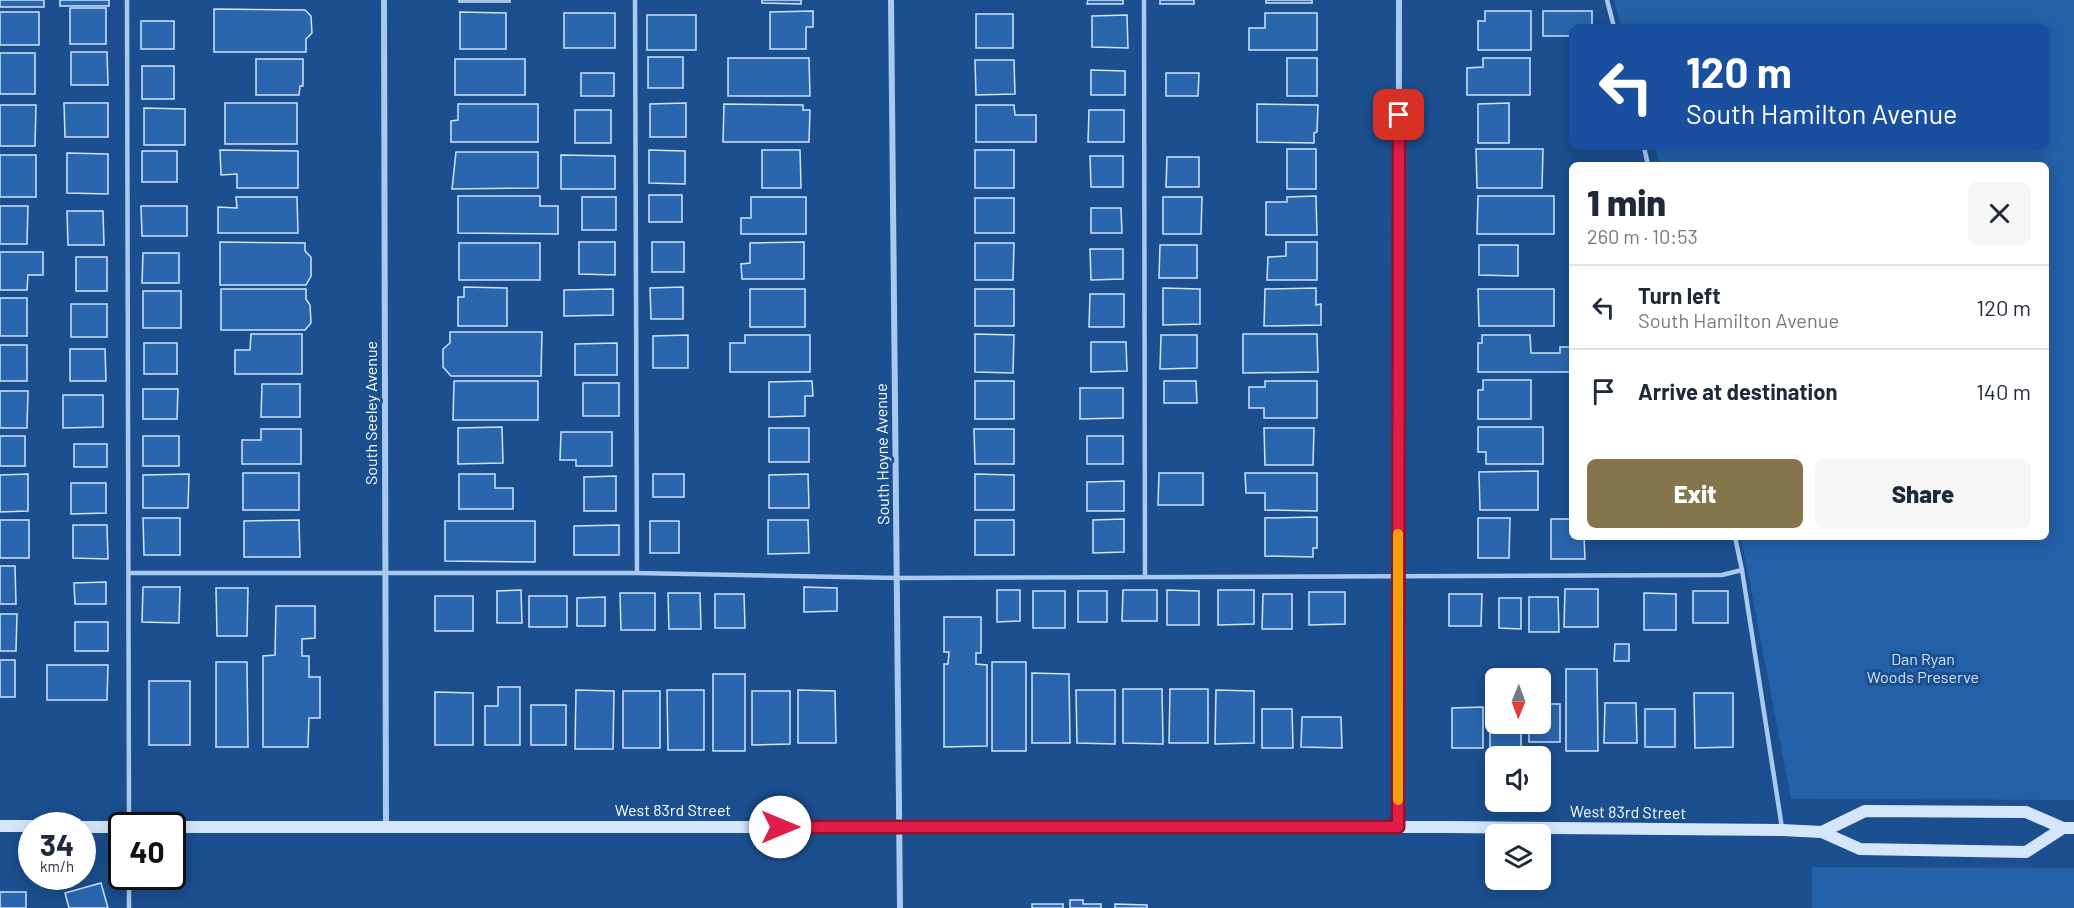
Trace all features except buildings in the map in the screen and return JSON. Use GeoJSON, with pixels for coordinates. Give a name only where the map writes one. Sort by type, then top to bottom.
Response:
{"type":"FeatureCollection","features":[{"type":"Feature","properties":{"kind":"street","name":"South Seeley Avenue"},"geometry":{"type":"LineString","coordinates":[[384,0],[386,827]]}},
{"type":"Feature","properties":{"kind":"street","name":"South Hoyne Avenue"},"geometry":{"type":"LineString","coordinates":[[891,0],[900,908]]}},
{"type":"Feature","properties":{"kind":"street"},"geometry":{"type":"LineString","coordinates":[[1398,827],[1399,0]]}},
{"type":"Feature","properties":{"kind":"street","name":"West 83rd Street"},"geometry":{"type":"LineString","coordinates":[[1822,832],[1864,811],[2026,812],[2069,828]]}},
{"type":"Feature","properties":{"kind":"street"},"geometry":{"type":"LineString","coordinates":[[0,826],[18,826]]}},
{"type":"Feature","properties":{"kind":"street","name":"West 83rd Street"},"geometry":{"type":"LineString","coordinates":[[186,826],[1398,827],[1782,830],[1822,832],[1860,849],[2026,852],[2069,828]]}},
{"type":"Feature","properties":{"kind":"lane"},"geometry":{"type":"LineString","coordinates":[[127,0],[129,812]]}},
{"type":"Feature","properties":{"kind":"lane"},"geometry":{"type":"LineString","coordinates":[[635,0],[637,573]]}},
{"type":"Feature","properties":{"kind":"lane"},"geometry":{"type":"LineString","coordinates":[[1144,0],[1145,577]]}},
{"type":"Feature","properties":{"kind":"lane"},"geometry":{"type":"LineString","coordinates":[[1607,0],[1613,24]]}},
{"type":"Feature","properties":{"kind":"lane"},"geometry":{"type":"LineString","coordinates":[[1736,540],[1743,570],[1782,830]]}},
{"type":"Feature","properties":{"kind":"lane"},"geometry":{"type":"LineString","coordinates":[[129,573],[637,573],[897,578],[1722,575],[1743,570]]}},
{"type":"Feature","properties":{"kind":"lane"},"geometry":{"type":"LineString","coordinates":[[129,890],[129,908]]}},
{"type":"Feature","properties":{"kind":"green space","name":"Dan Ryan Woods Preserve"},"geometry":{"type":"Polygon","coordinates":[[[1614,0],[2074,0],[2074,800],[1791,799],[1742,540],[2049,540],[2049,162],[1659,162],[1656,150],[2049,150],[2049,24],[1620,24],[1614,0]]]}},
{"type":"Feature","properties":{"kind":"green space"},"geometry":{"type":"Polygon","coordinates":[[[1812,867],[2074,868],[2074,908],[1812,908],[1812,867]]]}},
{"type":"Feature","properties":{"kind":"slow traffic"},"geometry":{"type":"LineString","coordinates":[[1398,534],[1398,800]]}},
{"type":"Feature","properties":{"kind":"route"},"geometry":{"type":"LineString","coordinates":[[780,827],[1398,827],[1399,115]]}}]}
